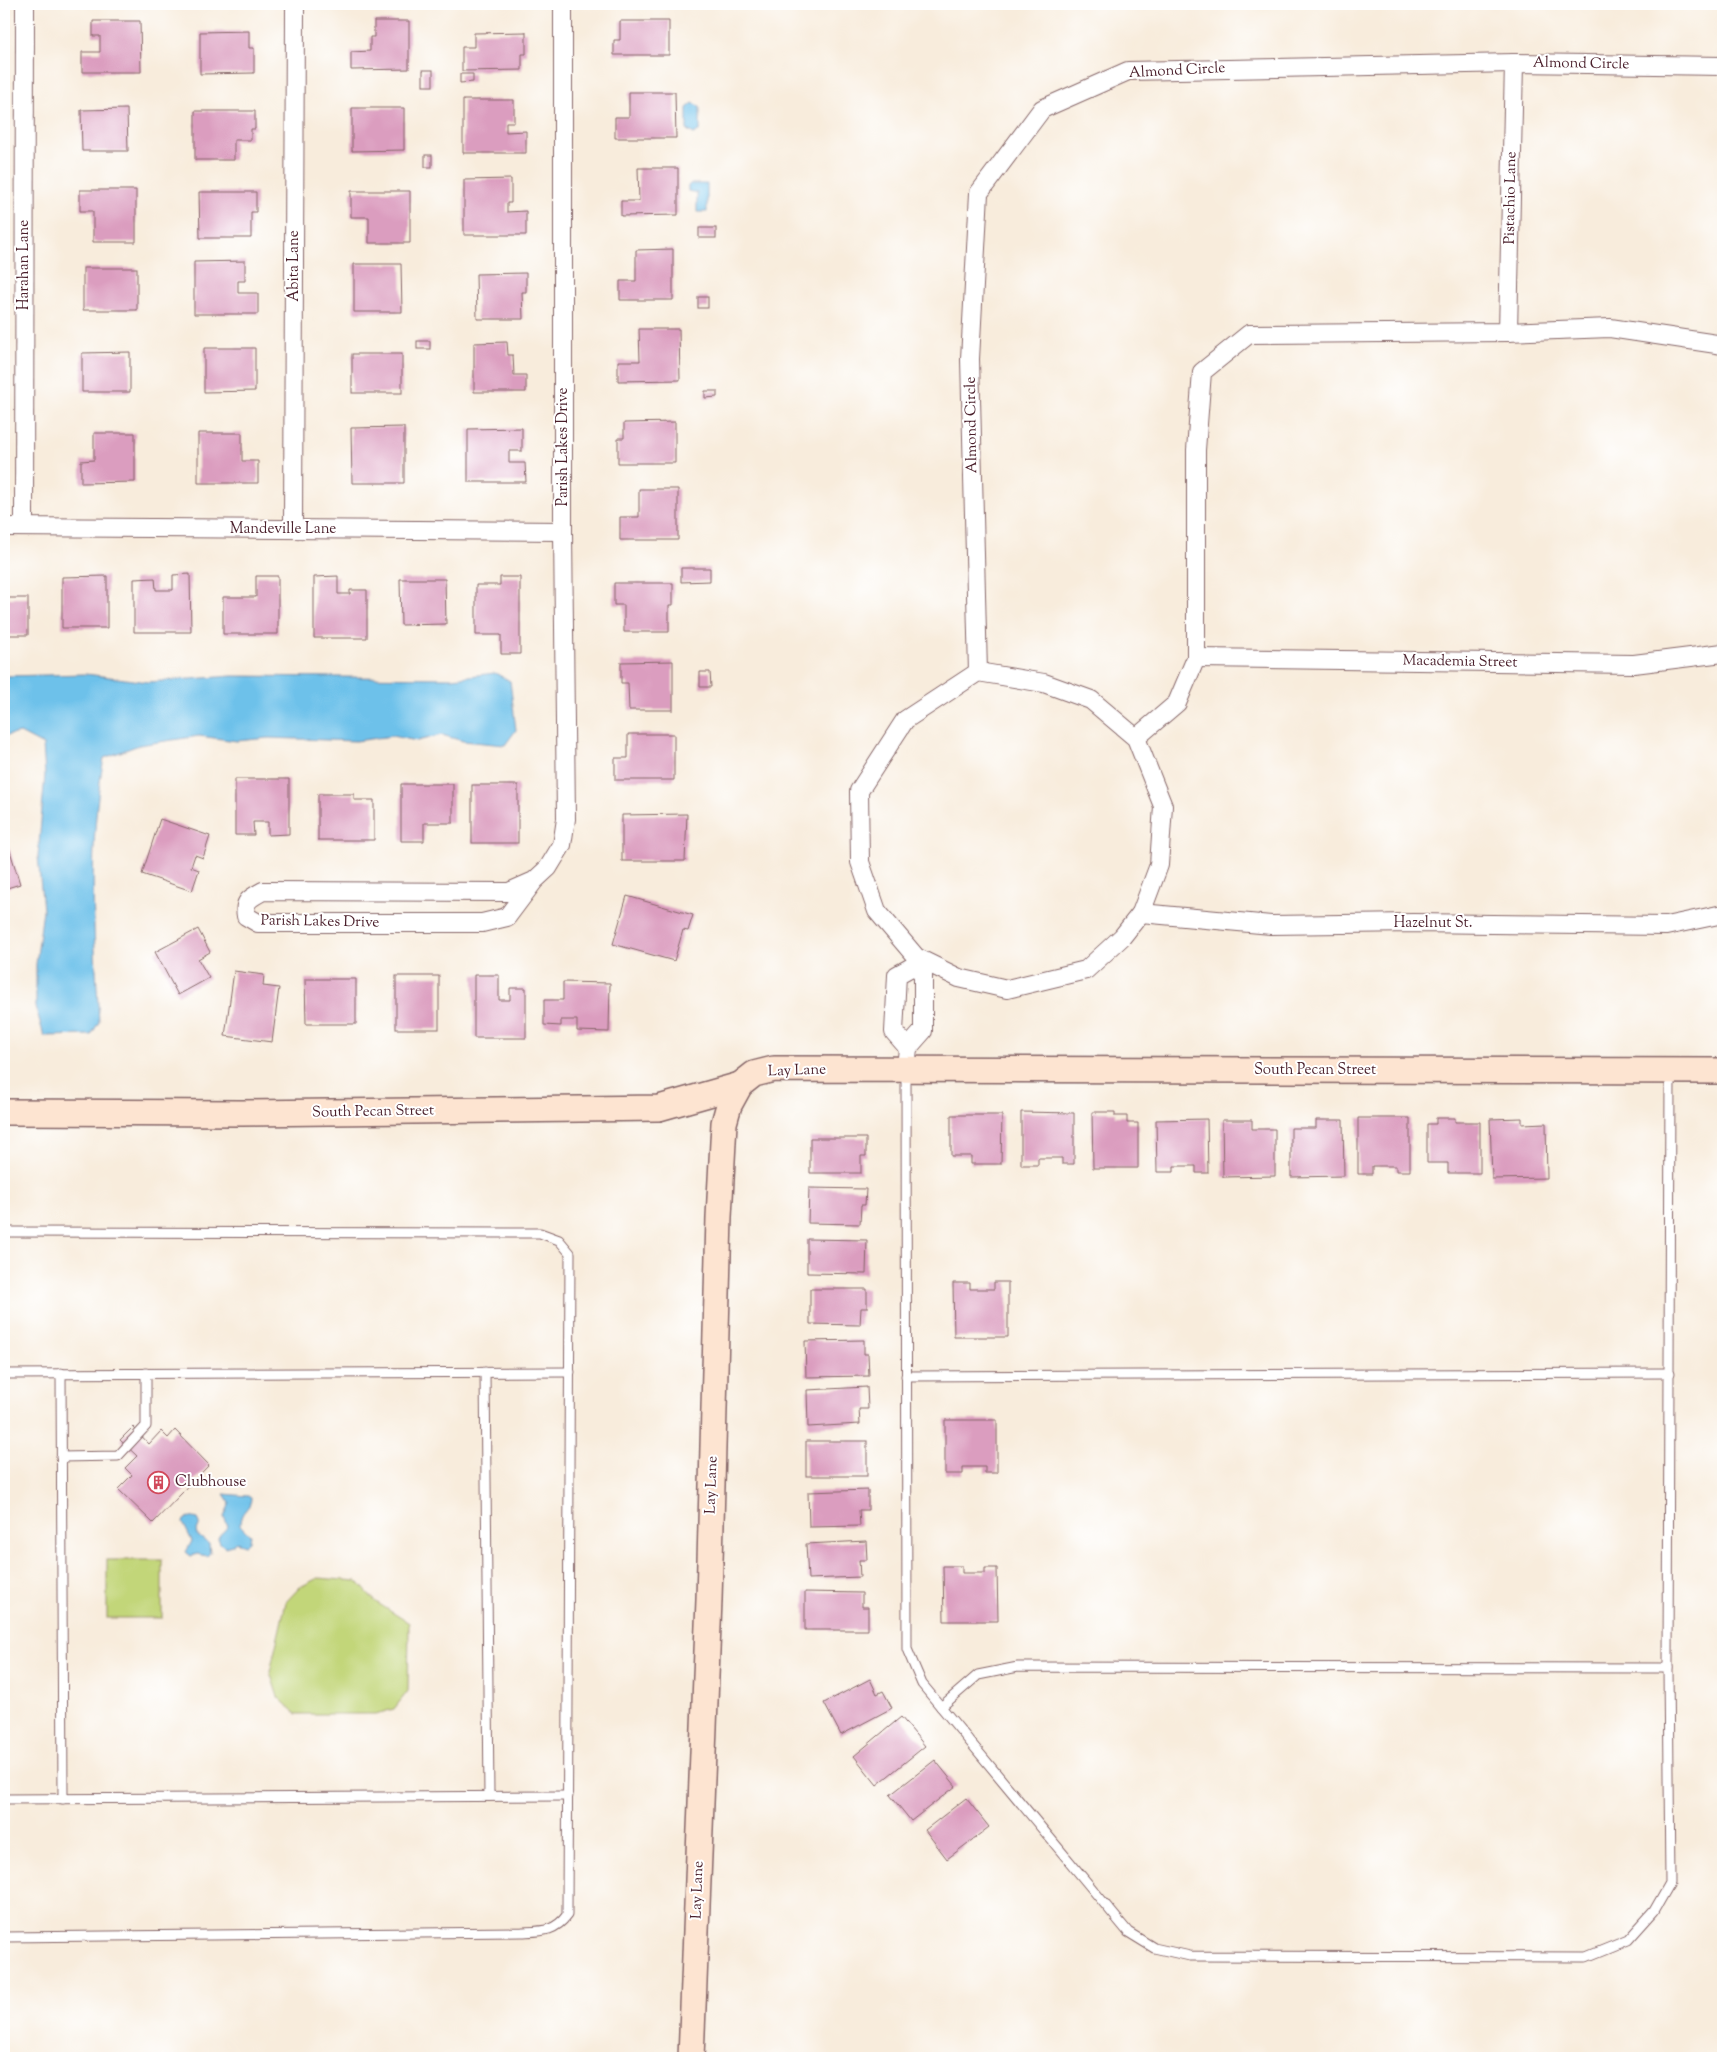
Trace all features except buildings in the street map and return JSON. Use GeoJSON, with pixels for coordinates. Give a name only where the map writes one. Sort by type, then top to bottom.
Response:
{"type":"FeatureCollection","features":[{"type":"Feature","properties":{"kind":"street","name":"Harahan Lane"},"geometry":{"type":"LineString","coordinates":[[24,526],[25,4]]}},
{"type":"Feature","properties":{"kind":"street","name":"Abita Lane"},"geometry":{"type":"LineString","coordinates":[[293,529],[294,4]]}},
{"type":"Feature","properties":{"kind":"street","name":"Parish Lakes Drive"},"geometry":{"type":"LineString","coordinates":[[534,881],[509,892],[263,891],[250,898],[244,908],[246,916],[258,923],[482,924],[507,917],[534,881],[548,868],[562,845],[566,819],[563,530],[563,4]]}},
{"type":"Feature","properties":{"kind":"street","name":"Almond Circle"},"geometry":{"type":"LineString","coordinates":[[978,672],[970,359],[979,193],[1042,109],[1128,71],[1514,63],[1723,66]]}},
{"type":"Feature","properties":{"kind":"street","name":"Pistachio Lane"},"geometry":{"type":"LineString","coordinates":[[1508,332],[1514,63]]}},
{"type":"Feature","properties":{"kind":"street"},"geometry":{"type":"LineString","coordinates":[[1136,738],[1177,703],[1196,658],[1196,450],[1202,372],[1248,334],[1508,332],[1610,328],[1723,345]]}},
{"type":"Feature","properties":{"kind":"street","name":"Mandeville Lane"},"geometry":{"type":"LineString","coordinates":[[4,526],[563,530]]}},
{"type":"Feature","properties":{"kind":"street","name":"Macademia Street"},"geometry":{"type":"LineString","coordinates":[[1196,658],[1634,664],[1723,653]]}},
{"type":"Feature","properties":{"kind":"street"},"geometry":{"type":"LineString","coordinates":[[907,1058],[923,1031],[923,974],[877,911],[860,862],[859,791],[905,720],[978,672],[1044,683],[1091,700],[1136,738],[1163,806],[1159,865],[1141,913],[1122,937],[1086,970],[1007,989],[958,978],[915,961]]}},
{"type":"Feature","properties":{"kind":"street","name":"Hazelnut St."},"geometry":{"type":"LineString","coordinates":[[1141,913],[1271,924],[1413,923],[1666,926],[1723,914]]}},
{"type":"Feature","properties":{"kind":"street"},"geometry":{"type":"LineString","coordinates":[[907,1058],[894,1032],[897,975],[915,961]]}},
{"type":"Feature","properties":{"kind":"street","name":"South Pecan Street"},"geometry":{"type":"LineString","coordinates":[[907,1058],[1723,1071]]}},
{"type":"Feature","properties":{"kind":"street","name":"Lay Lane"},"geometry":{"type":"LineString","coordinates":[[691,2058],[709,1600],[719,1217],[724,1123],[730,1104],[740,1085],[754,1074],[774,1069],[907,1058]]}},
{"type":"Feature","properties":{"kind":"street","name":"South Pecan Street"},"geometry":{"type":"LineString","coordinates":[[4,1112],[242,1113],[659,1108],[740,1085]]}},
{"type":"Feature","properties":{"kind":"lane"},"geometry":{"type":"LineString","coordinates":[[907,1058],[907,1649],[922,1684],[1128,1932],[1154,1948],[1190,1956],[1586,1957],[1628,1940],[1654,1911],[1670,1883],[1668,1668],[1670,1071]]}},
{"type":"Feature","properties":{"kind":"lane"},"geometry":{"type":"LineString","coordinates":[[4,1232],[540,1233],[559,1240],[570,1254],[567,1915],[561,1924],[550,1930],[522,1932],[4,1937]]}},
{"type":"Feature","properties":{"kind":"lane"},"geometry":{"type":"LineString","coordinates":[[485,1372],[489,1796]]}},
{"type":"Feature","properties":{"kind":"lane"},"geometry":{"type":"LineString","coordinates":[[4,1374],[570,1372]]}},
{"type":"Feature","properties":{"kind":"lane"},"geometry":{"type":"LineString","coordinates":[[61,1373],[63,1799]]}},
{"type":"Feature","properties":{"kind":"lane"},"geometry":{"type":"LineString","coordinates":[[61,1457],[118,1456],[146,1426],[146,1373]]}},
{"type":"Feature","properties":{"kind":"lane"},"geometry":{"type":"LineString","coordinates":[[906,1376],[1670,1373]]}},
{"type":"Feature","properties":{"kind":"lane"},"geometry":{"type":"LineString","coordinates":[[941,1707],[978,1675],[1018,1667],[1668,1668]]}},
{"type":"Feature","properties":{"kind":"lane"},"geometry":{"type":"LineString","coordinates":[[4,1799],[568,1796]]}},
{"type":"Feature","properties":{"kind":"green space"},"geometry":{"type":"Polygon","coordinates":[[[107,1560],[162,1560],[162,1618],[107,1618],[107,1560]]]}},
{"type":"Feature","properties":{"kind":"green space"},"geometry":{"type":"Polygon","coordinates":[[[318,1578],[357,1581],[376,1602],[409,1623],[408,1691],[394,1709],[376,1714],[296,1714],[278,1697],[270,1672],[286,1602],[300,1587],[318,1578]]]}},
{"type":"Feature","properties":{"kind":"water"},"geometry":{"type":"Polygon","coordinates":[[[693,103],[700,107],[700,130],[694,134],[687,130],[687,108],[693,103]]]}},
{"type":"Feature","properties":{"kind":"water"},"geometry":{"type":"Polygon","coordinates":[[[690,184],[707,184],[707,212],[697,212],[697,193],[688,191],[690,184]]]}},
{"type":"Feature","properties":{"kind":"water"},"geometry":{"type":"Polygon","coordinates":[[[495,673],[510,681],[516,730],[505,745],[463,741],[442,735],[417,741],[392,736],[356,741],[268,738],[237,741],[199,736],[139,745],[104,758],[95,824],[93,890],[99,1022],[91,1035],[44,1036],[36,1008],[36,964],[43,910],[38,856],[45,775],[43,745],[20,733],[4,736],[4,676],[86,674],[148,682],[232,676],[453,678],[495,673]]]}},
{"type":"Feature","properties":{"kind":"water"},"geometry":{"type":"Polygon","coordinates":[[[224,1494],[248,1496],[251,1498],[251,1502],[240,1520],[240,1525],[250,1535],[249,1541],[245,1545],[236,1542],[225,1547],[220,1543],[218,1538],[228,1526],[224,1517],[230,1503],[224,1494]]]}},
{"type":"Feature","properties":{"kind":"water"},"geometry":{"type":"Polygon","coordinates":[[[189,1517],[198,1519],[200,1523],[196,1533],[209,1544],[210,1553],[207,1556],[197,1554],[191,1556],[186,1552],[192,1541],[183,1523],[189,1517]]]}},
{"type":"Feature","properties":{"kind":"place","name":"Clubhouse"},"geometry":{"type":"Point","coordinates":[159,1482]}}]}
